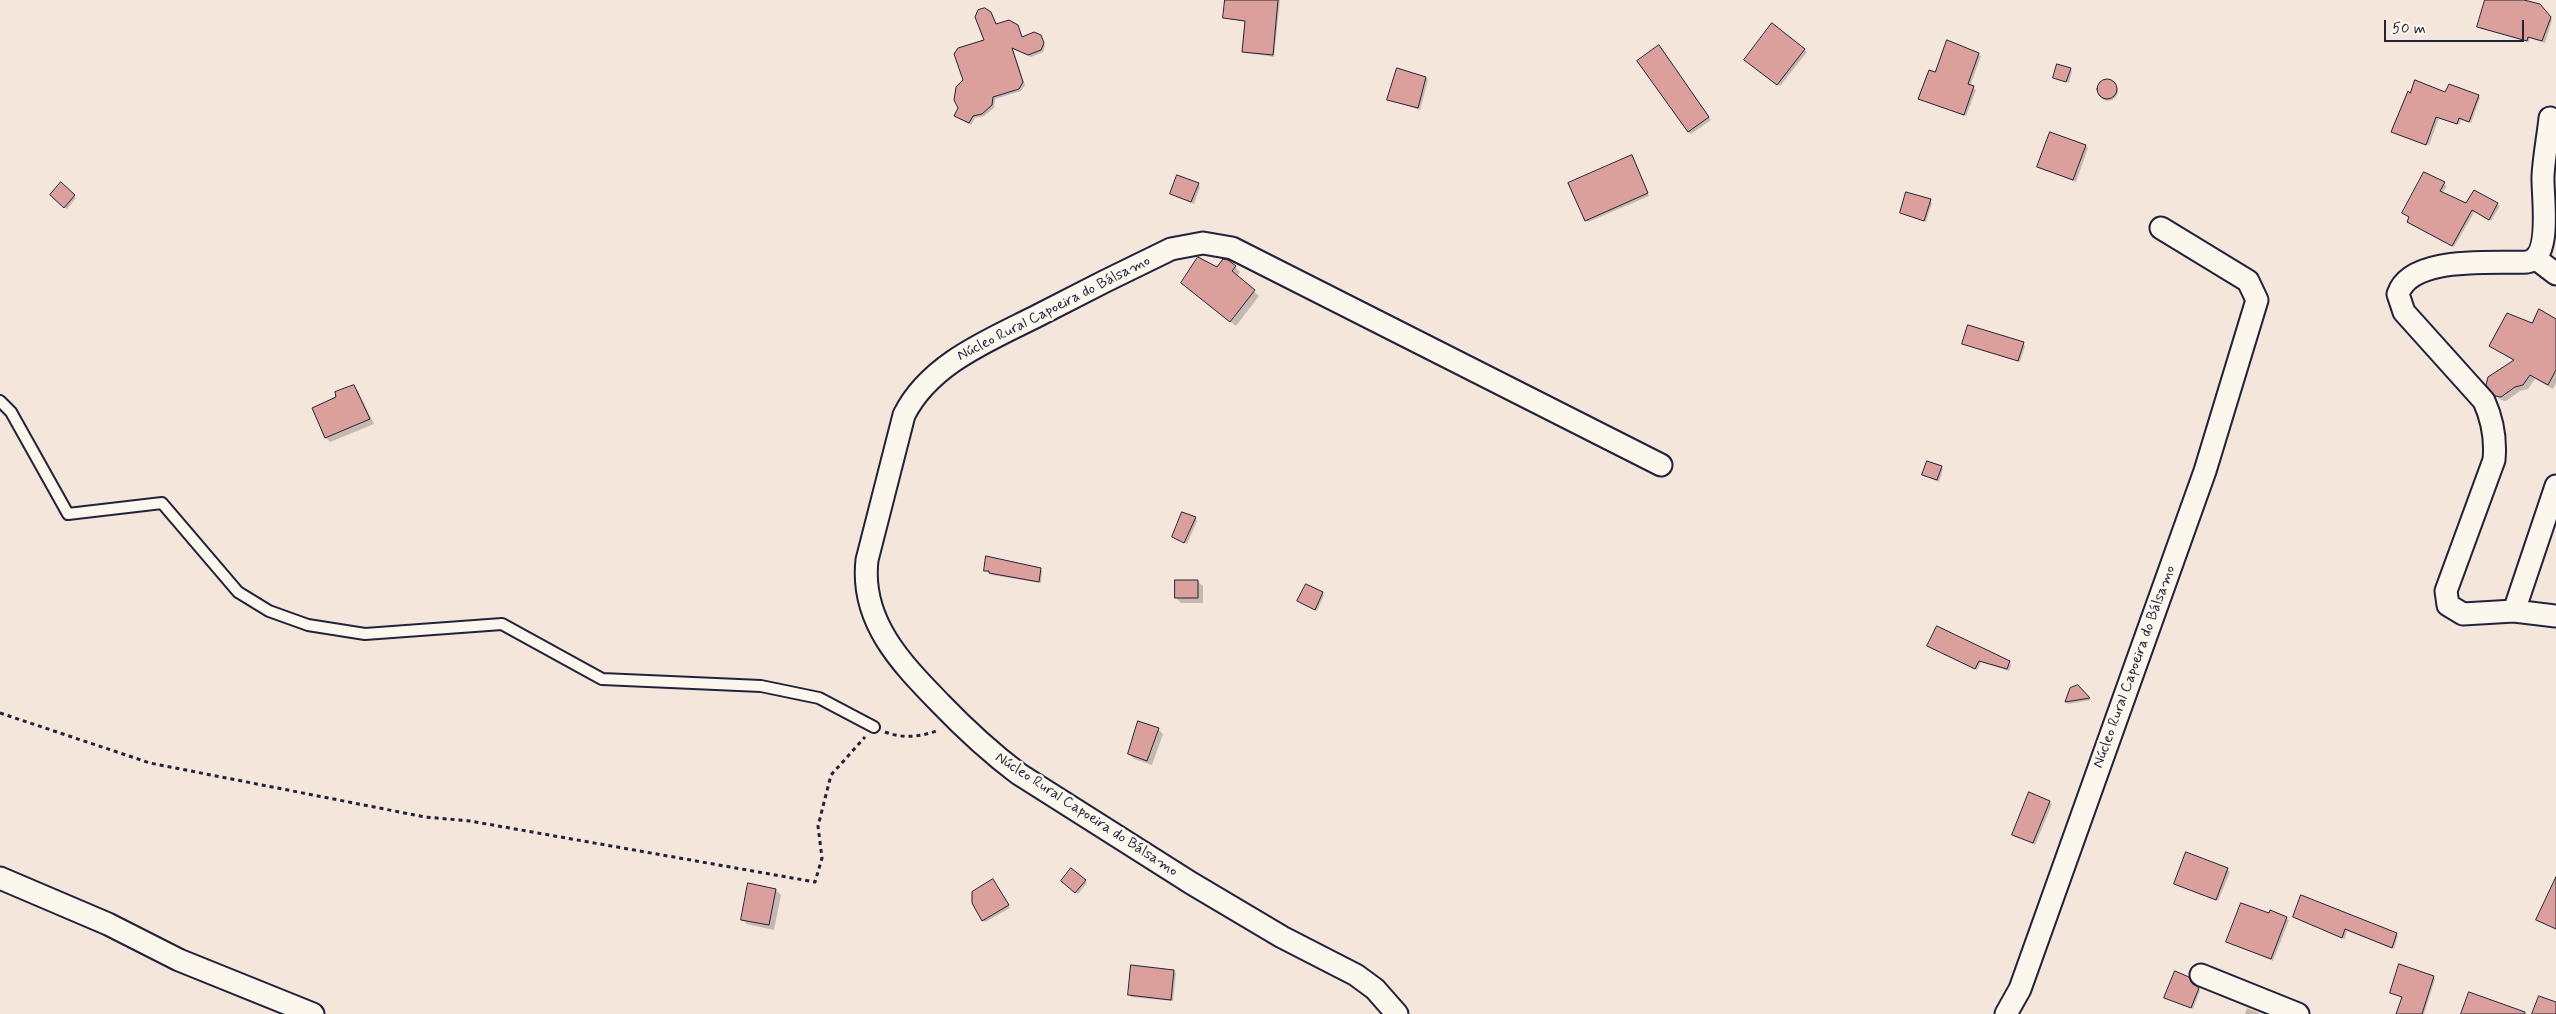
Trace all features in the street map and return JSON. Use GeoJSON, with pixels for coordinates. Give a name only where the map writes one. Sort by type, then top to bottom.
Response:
{"type":"FeatureCollection","features":[{"type":"Feature","properties":{"kind":"street"},"geometry":{"type":"LineString","coordinates":[[2550,118],[2543,175],[2544,231],[2541,251],[2536,258],[2527,262],[2440,266],[2423,270],[2405,280],[2398,294],[2400,304],[2416,327],[2484,401],[2491,417],[2496,442],[2494,460],[2446,591],[2448,605],[2463,614],[2514,612],[2556,616]]}},
{"type":"Feature","properties":{"kind":"street","name":"Núcleo Rural Capoeira do Bálsamo"},"geometry":{"type":"LineString","coordinates":[[2006,1014],[2020,989],[2205,471],[2257,300],[2248,280],[2161,228]]}},
{"type":"Feature","properties":{"kind":"street","name":"Núcleo Rural Capoeira do Bálsamo"},"geometry":{"type":"LineString","coordinates":[[1397,1014],[1375,989],[1356,975],[1282,937],[1191,884],[1019,774],[994,755],[958,722],[901,663],[883,634],[866,589],[867,560],[904,415],[911,401],[922,388],[953,362],[1045,311],[1171,248],[1203,243],[1232,248],[1661,465]]}},
{"type":"Feature","properties":{"kind":"street"},"geometry":{"type":"LineString","coordinates":[[2536,258],[2556,274]]}},
{"type":"Feature","properties":{"kind":"street"},"geometry":{"type":"LineString","coordinates":[[2514,612],[2556,486]]}},
{"type":"Feature","properties":{"kind":"street"},"geometry":{"type":"LineString","coordinates":[[0,878],[108,924],[179,960],[313,1014]]}},
{"type":"Feature","properties":{"kind":"street"},"geometry":{"type":"LineString","coordinates":[[2201,975],[2298,1014]]}},
{"type":"Feature","properties":{"kind":"lane"},"geometry":{"type":"LineString","coordinates":[[0,401],[10,412],[68,514],[162,503],[238,592],[269,611],[308,624],[365,634],[502,624],[602,680],[761,686],[819,698],[874,727]]}},
{"type":"Feature","properties":{"kind":"path"},"geometry":{"type":"LineString","coordinates":[[0,713],[150,763],[239,782],[425,817],[470,821],[815,882],[822,858],[818,826],[831,774],[874,727],[899,737],[924,736],[958,722]]}},
{"type":"Feature","properties":{"kind":"building"},"geometry":{"type":"Polygon","coordinates":[[[1225,0],[1278,0],[1273,55],[1242,52],[1245,21],[1223,18],[1225,0]]]}},
{"type":"Feature","properties":{"kind":"building"},"geometry":{"type":"Polygon","coordinates":[[[2485,0],[2524,0],[2540,4],[2551,17],[2542,41],[2528,37],[2527,41],[2477,27],[2485,0]]]}},
{"type":"Feature","properties":{"kind":"building"},"geometry":{"type":"Polygon","coordinates":[[[985,8],[991,12],[996,24],[1009,20],[1018,25],[1022,37],[1034,32],[1041,35],[1044,43],[1041,50],[1028,55],[1012,48],[1023,82],[1019,89],[993,97],[992,105],[982,114],[973,116],[969,123],[954,116],[958,108],[954,100],[956,87],[963,80],[954,54],[958,48],[984,40],[975,17],[978,10],[985,8]]]}},
{"type":"Feature","properties":{"kind":"building"},"geometry":{"type":"Polygon","coordinates":[[[1772,23],[1805,49],[1777,85],[1744,60],[1772,23]]]}},
{"type":"Feature","properties":{"kind":"building"},"geometry":{"type":"Polygon","coordinates":[[[1947,40],[1979,53],[1968,84],[1974,86],[1964,115],[1918,99],[1929,70],[1935,72],[1947,40]]]}},
{"type":"Feature","properties":{"kind":"building"},"geometry":{"type":"Polygon","coordinates":[[[1659,45],[1709,117],[1688,132],[1637,61],[1659,45]]]}},
{"type":"Feature","properties":{"kind":"building"},"geometry":{"type":"Polygon","coordinates":[[[2057,64],[2071,68],[2066,82],[2053,78],[2057,64]]]}},
{"type":"Feature","properties":{"kind":"building"},"geometry":{"type":"Polygon","coordinates":[[[1397,68],[1426,77],[1418,108],[1387,100],[1397,68]]]}},
{"type":"Feature","properties":{"kind":"building"},"geometry":{"type":"Polygon","coordinates":[[[2107,79],[2114,82],[2117,89],[2114,96],[2107,99],[2100,96],[2097,89],[2100,82],[2107,79]]]}},
{"type":"Feature","properties":{"kind":"building"},"geometry":{"type":"Polygon","coordinates":[[[2415,80],[2445,92],[2449,84],[2479,95],[2469,122],[2459,118],[2457,124],[2436,117],[2426,145],[2391,132],[2408,91],[2410,93],[2415,80]]]}},
{"type":"Feature","properties":{"kind":"building"},"geometry":{"type":"Polygon","coordinates":[[[2050,132],[2086,145],[2073,180],[2037,167],[2050,132]]]}},
{"type":"Feature","properties":{"kind":"building"},"geometry":{"type":"Polygon","coordinates":[[[1632,155],[1648,193],[1585,221],[1568,183],[1632,155]]]}},
{"type":"Feature","properties":{"kind":"building"},"geometry":{"type":"Polygon","coordinates":[[[2424,172],[2445,182],[2440,191],[2466,203],[2474,190],[2498,203],[2489,220],[2472,210],[2452,246],[2407,222],[2409,217],[2402,213],[2424,172]]]}},
{"type":"Feature","properties":{"kind":"building"},"geometry":{"type":"Polygon","coordinates":[[[1177,175],[1199,183],[1191,202],[1170,194],[1177,175]]]}},
{"type":"Feature","properties":{"kind":"building"},"geometry":{"type":"Polygon","coordinates":[[[61,182],[75,195],[64,208],[50,195],[61,182]]]}},
{"type":"Feature","properties":{"kind":"building"},"geometry":{"type":"Polygon","coordinates":[[[1906,192],[1931,199],[1924,221],[1900,213],[1906,192]]]}},
{"type":"Feature","properties":{"kind":"building"},"geometry":{"type":"Polygon","coordinates":[[[1198,257],[1217,267],[1223,259],[1228,260],[1236,266],[1232,271],[1255,290],[1230,322],[1181,283],[1198,257]]]}},
{"type":"Feature","properties":{"kind":"building"},"geometry":{"type":"Polygon","coordinates":[[[2539,309],[2556,319],[2556,370],[2548,385],[2530,375],[2523,385],[2515,387],[2501,397],[2495,396],[2486,385],[2488,377],[2514,360],[2489,346],[2507,313],[2532,323],[2539,309]]]}},
{"type":"Feature","properties":{"kind":"building"},"geometry":{"type":"Polygon","coordinates":[[[1968,325],[2024,342],[2018,361],[1962,344],[1968,325]]]}},
{"type":"Feature","properties":{"kind":"building"},"geometry":{"type":"Polygon","coordinates":[[[354,385],[370,419],[325,438],[312,408],[336,397],[335,392],[354,385]]]}},
{"type":"Feature","properties":{"kind":"building"},"geometry":{"type":"Polygon","coordinates":[[[1927,461],[1942,466],[1937,480],[1922,475],[1927,461]]]}},
{"type":"Feature","properties":{"kind":"building"},"geometry":{"type":"Polygon","coordinates":[[[1182,512],[1196,517],[1184,543],[1172,537],[1182,512]]]}},
{"type":"Feature","properties":{"kind":"building"},"geometry":{"type":"Polygon","coordinates":[[[986,556],[1041,568],[1039,582],[984,571],[986,556]]]}},
{"type":"Feature","properties":{"kind":"building"},"geometry":{"type":"Polygon","coordinates":[[[1175,580],[1198,580],[1198,598],[1175,598],[1175,580]]]}},
{"type":"Feature","properties":{"kind":"building"},"geometry":{"type":"Polygon","coordinates":[[[1306,584],[1323,592],[1315,610],[1297,601],[1306,584]]]}},
{"type":"Feature","properties":{"kind":"building"},"geometry":{"type":"Polygon","coordinates":[[[1937,626],[2010,661],[2007,669],[1979,661],[1975,669],[1927,646],[1937,626]]]}},
{"type":"Feature","properties":{"kind":"building"},"geometry":{"type":"Polygon","coordinates":[[[2078,685],[2090,698],[2065,702],[2070,688],[2078,685]]]}},
{"type":"Feature","properties":{"kind":"building"},"geometry":{"type":"Polygon","coordinates":[[[1138,721],[1159,728],[1147,761],[1128,754],[1138,721]]]}},
{"type":"Feature","properties":{"kind":"building"},"geometry":{"type":"Polygon","coordinates":[[[2029,792],[2050,801],[2033,843],[2012,835],[2029,792]]]}},
{"type":"Feature","properties":{"kind":"building"},"geometry":{"type":"Polygon","coordinates":[[[2186,852],[2228,868],[2216,900],[2174,884],[2186,852]]]}},
{"type":"Feature","properties":{"kind":"building"},"geometry":{"type":"Polygon","coordinates":[[[1071,868],[1086,880],[1075,893],[1061,881],[1071,868]]]}},
{"type":"Feature","properties":{"kind":"building"},"geometry":{"type":"Polygon","coordinates":[[[2556,877],[2556,929],[2536,920],[2556,877]]]}},
{"type":"Feature","properties":{"kind":"building"},"geometry":{"type":"Polygon","coordinates":[[[993,879],[1009,905],[982,921],[972,903],[972,892],[993,879]]]}},
{"type":"Feature","properties":{"kind":"building"},"geometry":{"type":"Polygon","coordinates":[[[748,883],[776,889],[769,925],[741,920],[748,883]]]}},
{"type":"Feature","properties":{"kind":"building"},"geometry":{"type":"Polygon","coordinates":[[[2301,895],[2397,933],[2392,948],[2345,929],[2342,938],[2293,917],[2301,895]]]}},
{"type":"Feature","properties":{"kind":"building"},"geometry":{"type":"Polygon","coordinates":[[[2241,903],[2269,913],[2270,910],[2287,917],[2271,959],[2226,942],[2241,903]]]}},
{"type":"Feature","properties":{"kind":"building"},"geometry":{"type":"Polygon","coordinates":[[[2399,964],[2434,976],[2422,1014],[2396,1014],[2402,997],[2390,993],[2399,964]]]}},
{"type":"Feature","properties":{"kind":"building"},"geometry":{"type":"Polygon","coordinates":[[[1131,965],[1174,970],[1171,1000],[1128,995],[1131,965]]]}},
{"type":"Feature","properties":{"kind":"building"},"geometry":{"type":"Polygon","coordinates":[[[2175,971],[2189,977],[2192,983],[2199,988],[2191,1008],[2164,998],[2175,971]]]}},
{"type":"Feature","properties":{"kind":"building"},"geometry":{"type":"Polygon","coordinates":[[[2469,992],[2525,1012],[2525,1014],[2461,1014],[2469,992]]]}},
{"type":"Feature","properties":{"kind":"building"},"geometry":{"type":"Polygon","coordinates":[[[2539,996],[2556,1002],[2556,1014],[2532,1014],[2539,996]]]}}]}
